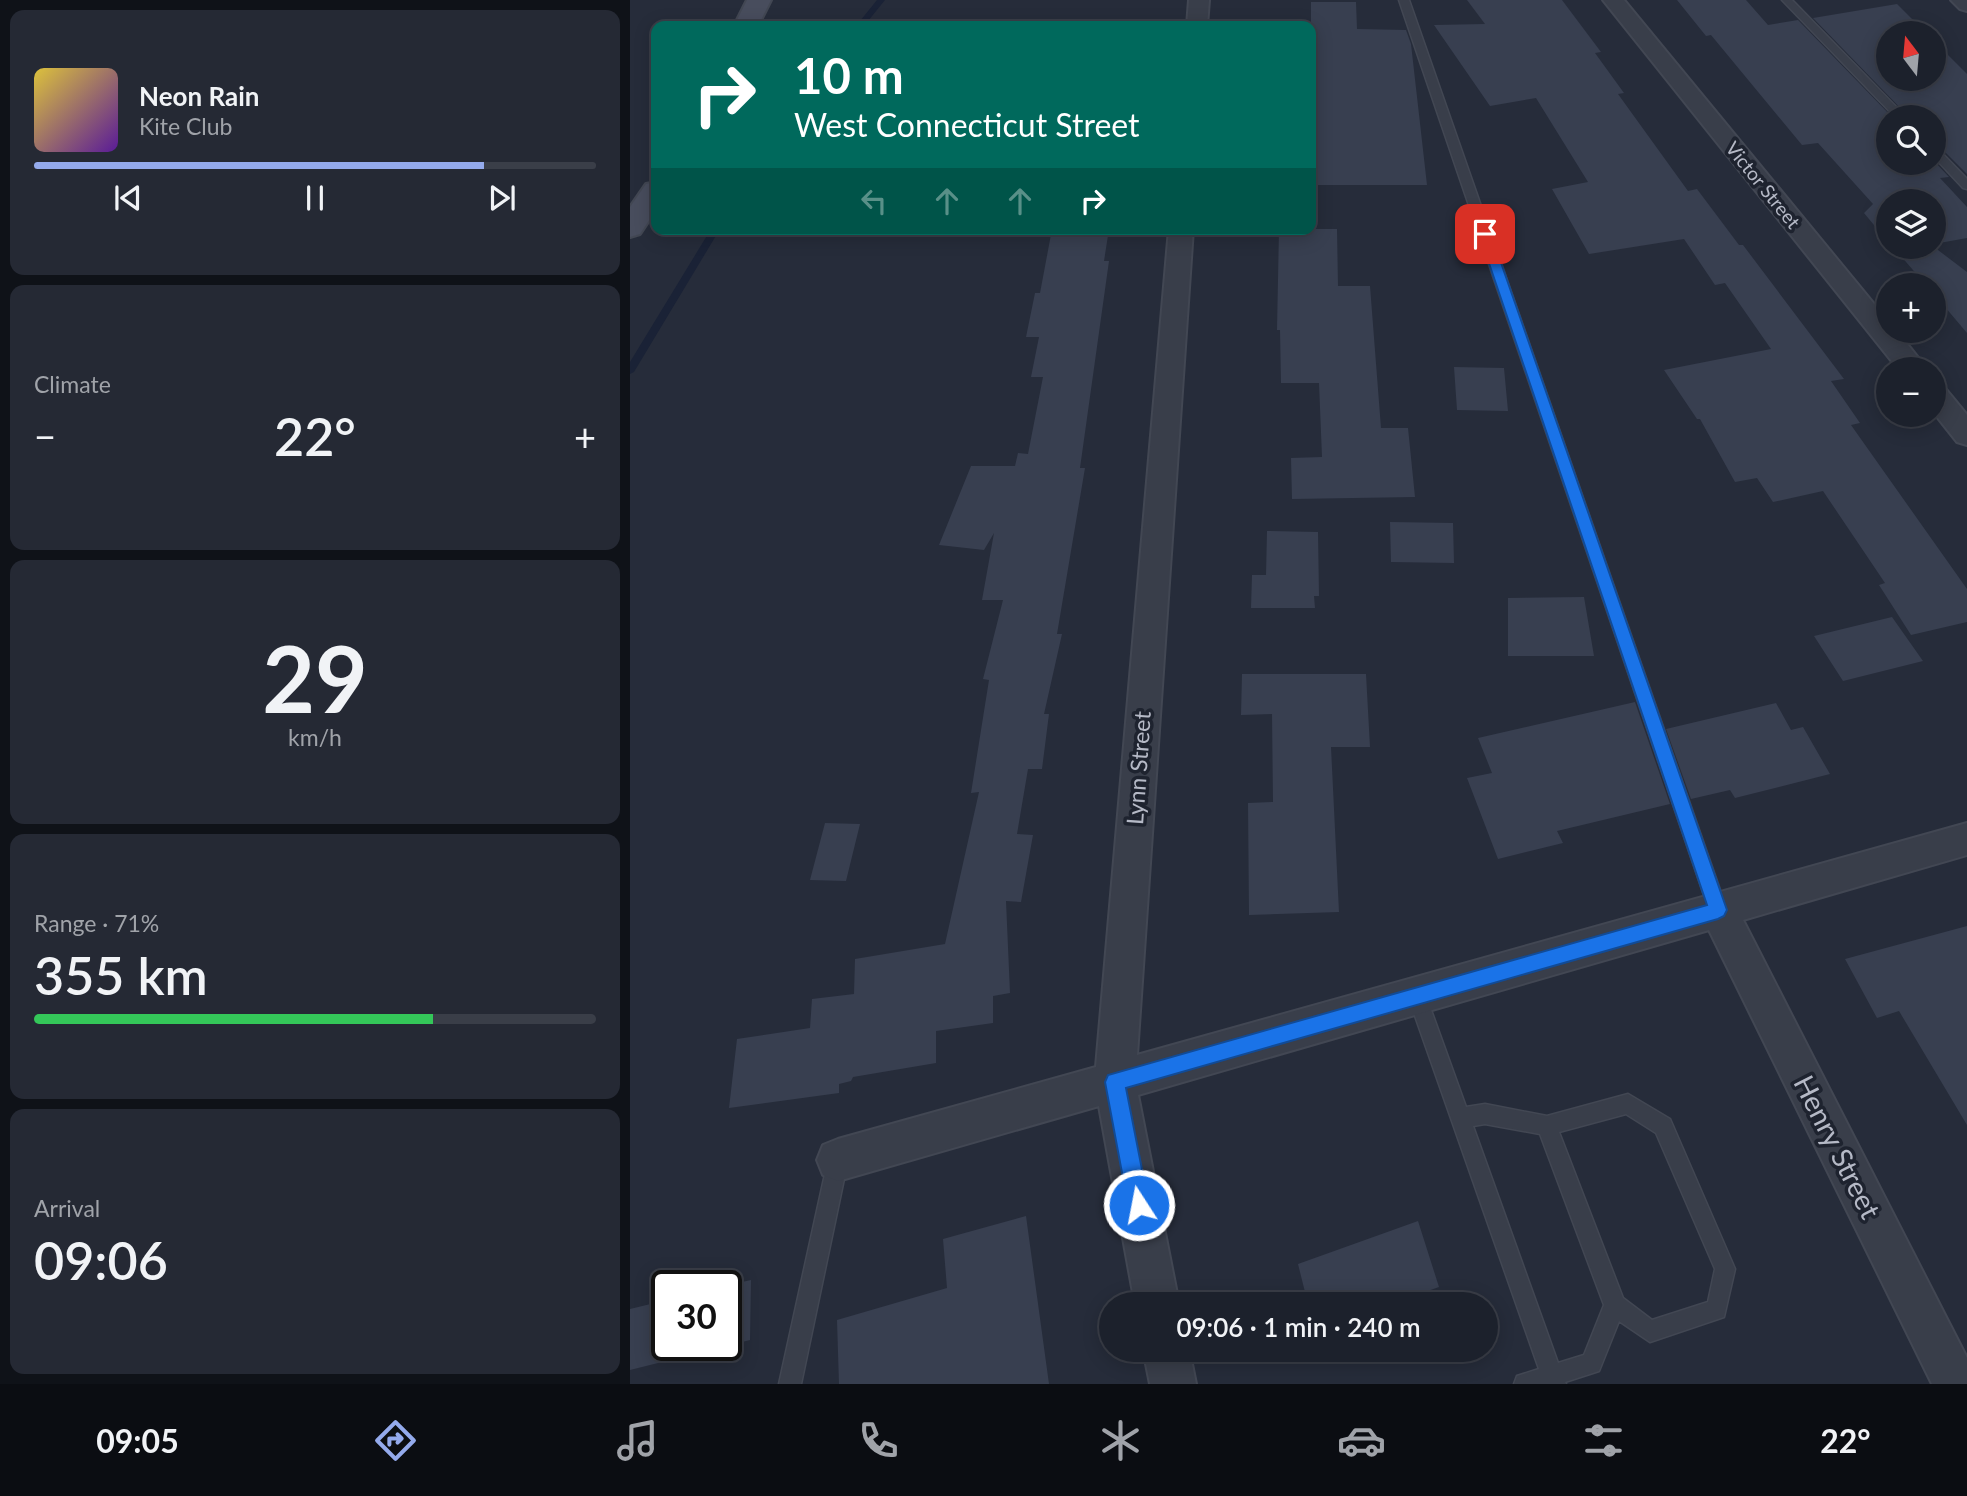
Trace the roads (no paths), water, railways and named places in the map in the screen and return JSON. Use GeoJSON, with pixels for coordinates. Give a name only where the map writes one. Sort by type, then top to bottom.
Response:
{"type":"FeatureCollection","features":[{"type":"Feature","properties":{"kind":"street"},"geometry":{"type":"LineString","coordinates":[[749,21],[759,0]]}},
{"type":"Feature","properties":{"kind":"street"},"geometry":{"type":"LineString","coordinates":[[1197,21],[1199,0]]}},
{"type":"Feature","properties":{"kind":"street","name":"Victor Street"},"geometry":{"type":"LineString","coordinates":[[1613,0],[1903,357]]}},
{"type":"Feature","properties":{"kind":"street"},"geometry":{"type":"LineString","coordinates":[[1961,0],[1967,5]]}},
{"type":"Feature","properties":{"kind":"street"},"geometry":{"type":"LineString","coordinates":[[630,228],[651,197]]}},
{"type":"Feature","properties":{"kind":"street","name":"Lynn Street"},"geometry":{"type":"LineString","coordinates":[[1155,1292],[1115,1082],[1181,235]]}},
{"type":"Feature","properties":{"kind":"street"},"geometry":{"type":"LineString","coordinates":[[1946,409],[1967,435]]}},
{"type":"Feature","properties":{"kind":"street"},"geometry":{"type":"LineString","coordinates":[[838,1160],[1967,839]]}},
{"type":"Feature","properties":{"kind":"street","name":"Henry Street"},"geometry":{"type":"LineString","coordinates":[[1718,910],[1956,1384]]}},
{"type":"Feature","properties":{"kind":"street"},"geometry":{"type":"LineString","coordinates":[[1168,1362],[1172,1384]]}},
{"type":"Feature","properties":{"kind":"lane"},"geometry":{"type":"LineString","coordinates":[[1404,0],[1718,910]]}},
{"type":"Feature","properties":{"kind":"lane"},"geometry":{"type":"LineString","coordinates":[[1787,0],[1889,105]]}},
{"type":"Feature","properties":{"kind":"lane"},"geometry":{"type":"LineString","coordinates":[[1946,164],[1967,186]]}},
{"type":"Feature","properties":{"kind":"lane"},"geometry":{"type":"LineString","coordinates":[[1417,996],[1553,1380]]}},
{"type":"Feature","properties":{"kind":"lane"},"geometry":{"type":"LineString","coordinates":[[1461,1118],[1485,1114],[1547,1126],[1628,1104],[1662,1126],[1725,1269],[1717,1310],[1650,1331],[1615,1305],[1547,1126]]}},
{"type":"Feature","properties":{"kind":"lane"},"geometry":{"type":"LineString","coordinates":[[790,1384],[838,1160]]}},
{"type":"Feature","properties":{"kind":"lane"},"geometry":{"type":"LineString","coordinates":[[1525,1384],[1553,1380],[1591,1363],[1615,1305]]}},
{"type":"Feature","properties":{"kind":"waterway"},"geometry":{"type":"LineString","coordinates":[[864,21],[881,0]]}},
{"type":"Feature","properties":{"kind":"waterway"},"geometry":{"type":"LineString","coordinates":[[630,370],[712,235]]}}]}
